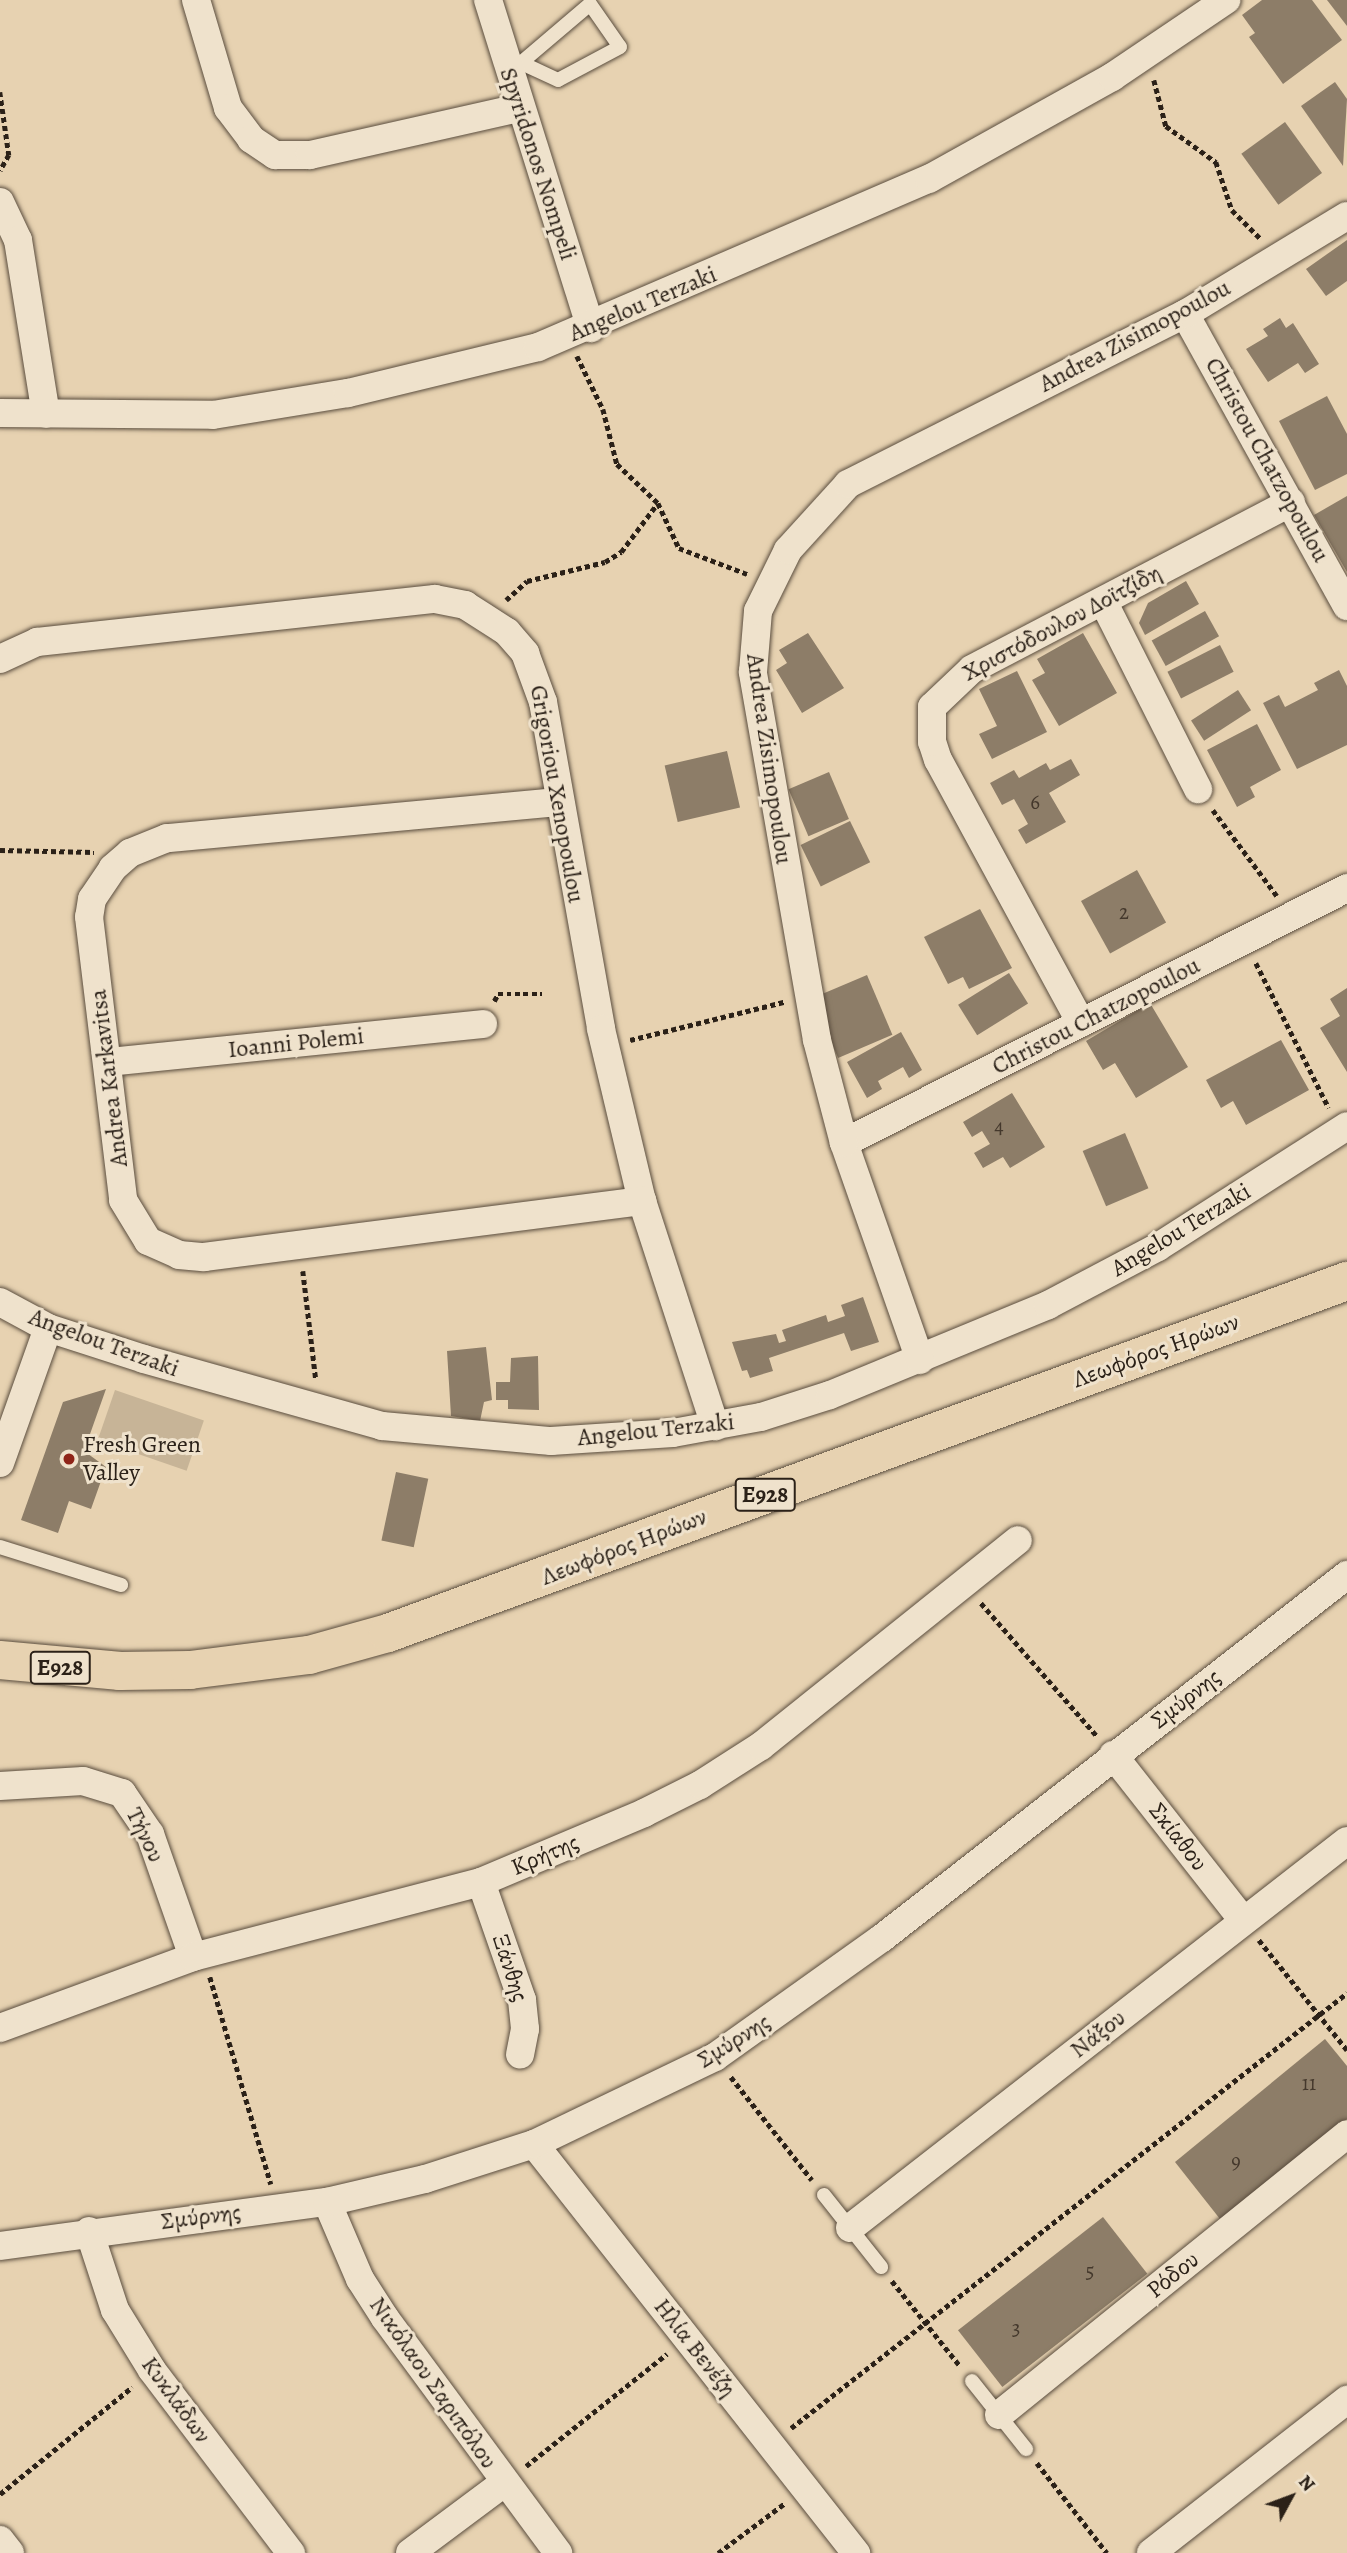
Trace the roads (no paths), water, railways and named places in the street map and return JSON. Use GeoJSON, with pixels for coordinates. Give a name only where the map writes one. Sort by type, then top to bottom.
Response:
{"type":"FeatureCollection","features":[{"type":"Feature","properties":{"kind":"main road","name":"Λεωφόρος Ηρώων"},"geometry":{"type":"LineString","coordinates":[[0,1660],[120,1671],[190,1670],[309,1655],[388,1633],[1347,1281]]}},
{"type":"Feature","properties":{"kind":"street"},"geometry":{"type":"LineString","coordinates":[[196,0],[228,108],[251,139],[275,155],[310,155],[518,108]]}},
{"type":"Feature","properties":{"kind":"street","name":"Spyridonos Nompeli"},"geometry":{"type":"LineString","coordinates":[[488,0],[515,68],[518,108],[582,331]]}},
{"type":"Feature","properties":{"kind":"street","name":"Angelou Terzaki"},"geometry":{"type":"LineString","coordinates":[[0,413],[214,415],[486,363],[582,331],[929,179],[1138,60],[1226,0]]}},
{"type":"Feature","properties":{"kind":"street"},"geometry":{"type":"LineString","coordinates":[[0,202],[18,240],[46,414]]}},
{"type":"Feature","properties":{"kind":"street","name":"Andrea Zisimopoulou"},"geometry":{"type":"LineString","coordinates":[[920,1360],[844,1143],[809,996],[753,672],[758,611],[769,584],[806,524],[848,484],[1185,314],[1347,216]]}},
{"type":"Feature","properties":{"kind":"street","name":"Christou Chatzopoulou"},"geometry":{"type":"LineString","coordinates":[[1185,314],[1347,606]]}},
{"type":"Feature","properties":{"kind":"street","name":"Χριστόδουλου Δοϊτζίδη"},"geometry":{"type":"LineString","coordinates":[[1081,1023],[939,760],[930,725],[932,708],[955,680],[1291,502]]}},
{"type":"Feature","properties":{"kind":"street","name":"Grigoriou Xenopoulou"},"geometry":{"type":"LineString","coordinates":[[0,659],[48,640],[435,599],[489,618],[525,653],[536,676],[605,1046],[642,1201],[715,1426]]}},
{"type":"Feature","properties":{"kind":"street"},"geometry":{"type":"LineString","coordinates":[[1102,601],[1198,789]]}},
{"type":"Feature","properties":{"kind":"street","name":"Andrea Karkavitsa"},"geometry":{"type":"LineString","coordinates":[[558,802],[167,838],[130,853],[100,885],[89,917],[109,1062],[123,1200],[148,1241],[180,1255],[204,1257],[642,1201]]}},
{"type":"Feature","properties":{"kind":"street","name":"Christou Chatzopoulou"},"geometry":{"type":"LineString","coordinates":[[844,1143],[1347,888]]}},
{"type":"Feature","properties":{"kind":"street","name":"Ioanni Polemi"},"geometry":{"type":"LineString","coordinates":[[109,1062],[483,1024]]}},
{"type":"Feature","properties":{"kind":"street","name":"Angelou Terzaki"},"geometry":{"type":"LineString","coordinates":[[0,1302],[48,1328],[320,1412],[382,1426],[551,1441],[715,1426],[796,1406],[920,1360],[1048,1306],[1157,1247],[1344,1128]]}},
{"type":"Feature","properties":{"kind":"street"},"geometry":{"type":"LineString","coordinates":[[0,1463],[48,1328]]}},
{"type":"Feature","properties":{"kind":"street","name":"Κρήτης"},"geometry":{"type":"LineString","coordinates":[[0,2028],[198,1956],[481,1882],[700,1785],[761,1746],[1018,1540]]}},
{"type":"Feature","properties":{"kind":"street","name":"Σμύρνης"},"geometry":{"type":"LineString","coordinates":[[0,2246],[89,2231],[327,2202],[425,2179],[534,2144],[715,2057],[882,1938],[1113,1755],[1347,1575]]}},
{"type":"Feature","properties":{"kind":"street","name":"Σκίαθου"},"geometry":{"type":"LineString","coordinates":[[1113,1755],[1243,1920]]}},
{"type":"Feature","properties":{"kind":"street","name":"Τήνου"},"geometry":{"type":"LineString","coordinates":[[0,1786],[83,1782],[122,1793],[150,1834],[198,1956]]}},
{"type":"Feature","properties":{"kind":"street","name":"Νάξου"},"geometry":{"type":"LineString","coordinates":[[850,2228],[1347,1841]]}},
{"type":"Feature","properties":{"kind":"street","name":"Ξάνθης"},"geometry":{"type":"LineString","coordinates":[[481,1882],[522,2000],[525,2029],[520,2055]]}},
{"type":"Feature","properties":{"kind":"street","name":"Ρόδου"},"geometry":{"type":"LineString","coordinates":[[999,2415],[1347,2134]]}},
{"type":"Feature","properties":{"kind":"street","name":"Ηλία Βενέζη"},"geometry":{"type":"LineString","coordinates":[[534,2144],[856,2553]]}},
{"type":"Feature","properties":{"kind":"street","name":"Νικόλαου Σαριπόλου"},"geometry":{"type":"LineString","coordinates":[[327,2202],[360,2279],[504,2483],[558,2553]]}},
{"type":"Feature","properties":{"kind":"street","name":"Κυκλάδων"},"geometry":{"type":"LineString","coordinates":[[89,2231],[114,2310],[152,2370],[291,2553]]}},
{"type":"Feature","properties":{"kind":"street"},"geometry":{"type":"LineString","coordinates":[[1151,2553],[1347,2400]]}},
{"type":"Feature","properties":{"kind":"street"},"geometry":{"type":"LineString","coordinates":[[410,2553],[504,2483]]}},
{"type":"Feature","properties":{"kind":"street"},"geometry":{"type":"LineString","coordinates":[[0,2540],[10,2553]]}},
{"type":"Feature","properties":{"kind":"lane"},"geometry":{"type":"LineString","coordinates":[[590,4],[620,47],[558,80],[515,68],[590,4]]}},
{"type":"Feature","properties":{"kind":"lane"},"geometry":{"type":"LineString","coordinates":[[0,1547],[121,1585]]}},
{"type":"Feature","properties":{"kind":"lane"},"geometry":{"type":"LineString","coordinates":[[824,2195],[881,2267]]}},
{"type":"Feature","properties":{"kind":"lane"},"geometry":{"type":"LineString","coordinates":[[972,2381],[1026,2449]]}},
{"type":"Feature","properties":{"kind":"place","name":"Fresh Green Valley"},"geometry":{"type":"Point","coordinates":[69,1459]}}]}
